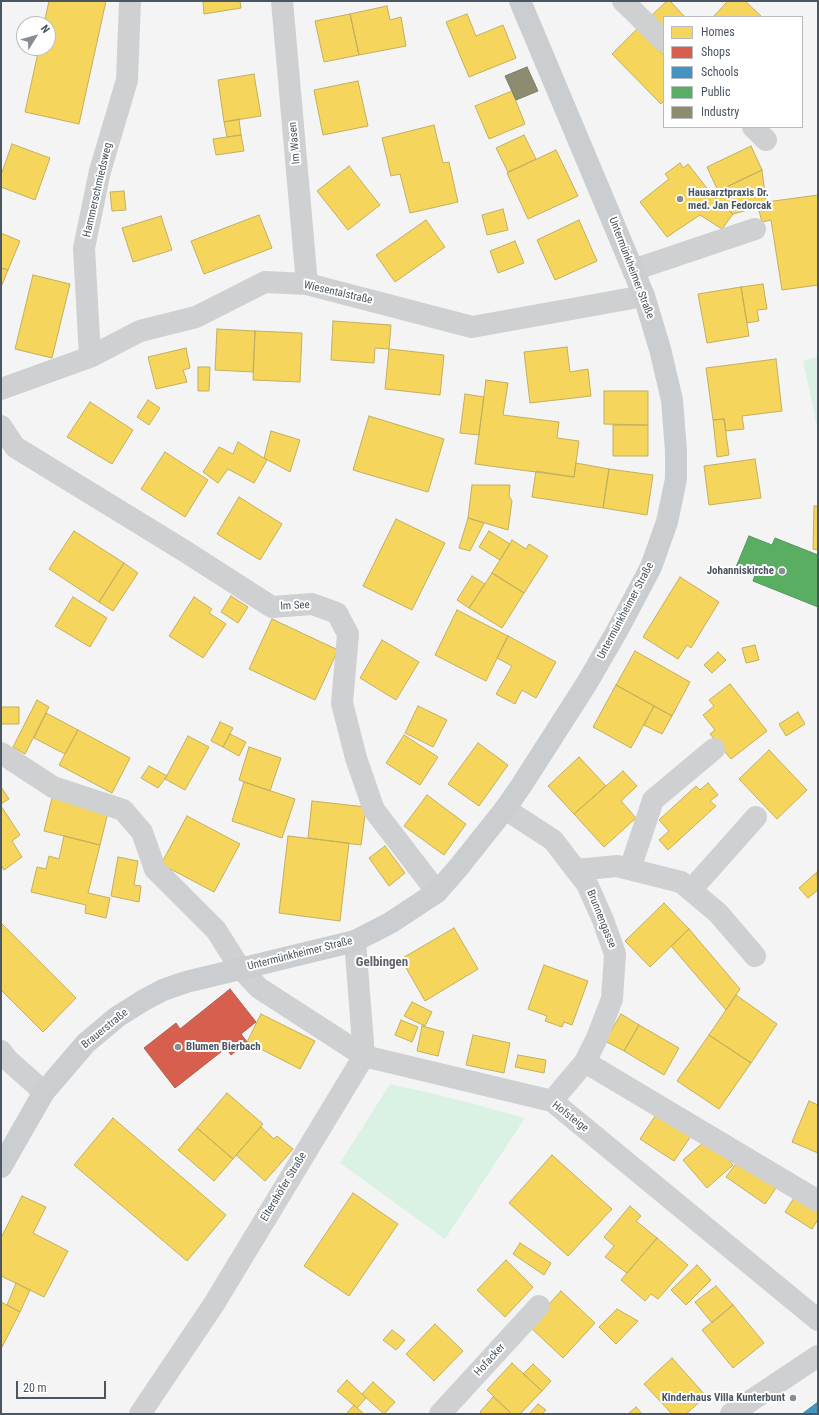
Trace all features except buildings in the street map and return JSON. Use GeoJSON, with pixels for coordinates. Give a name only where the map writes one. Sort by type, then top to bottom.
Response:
{"type":"FeatureCollection","features":[{"type":"Feature","properties":{"kind":"main road","name":"Untermünkheimer Straße"},"geometry":{"type":"LineString","coordinates":[[240,968],[355,941],[390,923],[437,892],[505,809],[587,683],[652,567],[667,522],[676,479],[676,452],[672,400],[660,349],[644,296],[520,1]]}},
{"type":"Feature","properties":{"kind":"main road","name":"Brauerstraße"},"geometry":{"type":"LineString","coordinates":[[1,1167],[44,1092],[86,1042],[117,1017],[163,990],[186,982],[240,968]]}},
{"type":"Feature","properties":{"kind":"street","name":"Hammerschmiedsweg"},"geometry":{"type":"LineString","coordinates":[[90,356],[84,248],[100,171],[127,80],[130,1]]}},
{"type":"Feature","properties":{"kind":"street","name":"Im Wasen"},"geometry":{"type":"LineString","coordinates":[[282,1],[307,284]]}},
{"type":"Feature","properties":{"kind":"street"},"geometry":{"type":"LineString","coordinates":[[623,1],[663,40]]}},
{"type":"Feature","properties":{"kind":"street"},"geometry":{"type":"LineString","coordinates":[[633,270],[755,229]]}},
{"type":"Feature","properties":{"kind":"street","name":"Wiesentalstraße"},"geometry":{"type":"LineString","coordinates":[[1,390],[90,356],[140,331],[196,316],[265,282],[307,284],[472,327],[644,296]]}},
{"type":"Feature","properties":{"kind":"street","name":"Im See"},"geometry":{"type":"LineString","coordinates":[[1,426],[15,447],[183,550],[272,607],[312,604],[337,613],[348,634],[342,702],[356,758],[374,810],[437,892]]}},
{"type":"Feature","properties":{"kind":"street"},"geometry":{"type":"LineString","coordinates":[[630,869],[653,800],[714,749]]}},
{"type":"Feature","properties":{"kind":"street","name":"Hofsteige"},"geometry":{"type":"LineString","coordinates":[[1,753],[53,788],[123,810],[142,832],[155,869],[216,930],[240,968],[259,988],[364,1056],[552,1102],[818,1320]]}},
{"type":"Feature","properties":{"kind":"street","name":"Brunnengasse"},"geometry":{"type":"LineString","coordinates":[[505,809],[553,840],[587,884],[603,920],[615,954],[612,999],[597,1038],[585,1062],[552,1102]]}},
{"type":"Feature","properties":{"kind":"street"},"geometry":{"type":"LineString","coordinates":[[691,890],[756,817]]}},
{"type":"Feature","properties":{"kind":"street"},"geometry":{"type":"LineString","coordinates":[[576,870],[617,866],[681,882],[718,913],[756,956]]}},
{"type":"Feature","properties":{"kind":"street"},"geometry":{"type":"LineString","coordinates":[[355,941],[364,1056]]}},
{"type":"Feature","properties":{"kind":"street"},"geometry":{"type":"LineString","coordinates":[[1,1052],[44,1092]]}},
{"type":"Feature","properties":{"kind":"street","name":"Eltershöfer Straße"},"geometry":{"type":"LineString","coordinates":[[140,1414],[214,1304],[364,1056]]}},
{"type":"Feature","properties":{"kind":"street"},"geometry":{"type":"LineString","coordinates":[[585,1062],[818,1201]]}},
{"type":"Feature","properties":{"kind":"street","name":"Hofacker"},"geometry":{"type":"LineString","coordinates":[[440,1414],[539,1306]]}},
{"type":"Feature","properties":{"kind":"street"},"geometry":{"type":"LineString","coordinates":[[731,1414],[818,1356]]}},
{"type":"Feature","properties":{"kind":"green space"},"geometry":{"type":"Polygon","coordinates":[[[818,357],[818,431],[803,361],[818,357]]]}},
{"type":"Feature","properties":{"kind":"green space"},"geometry":{"type":"Polygon","coordinates":[[[390,1084],[451,1098],[525,1118],[445,1239],[340,1163],[390,1084]]]}},
{"type":"Feature","properties":{"kind":"place","name":"Hausarztpraxis Dr. med. Jan Fedorcak"},"geometry":{"type":"Point","coordinates":[680,199]}},
{"type":"Feature","properties":{"kind":"place","name":"Johanniskirche"},"geometry":{"type":"Point","coordinates":[782,571]}},
{"type":"Feature","properties":{"kind":"place","name":"Blumen Bierbach"},"geometry":{"type":"Point","coordinates":[178,1047]}},
{"type":"Feature","properties":{"kind":"place","name":"Kinderhaus Villa Kunterbunt"},"geometry":{"type":"Point","coordinates":[793,1398]}},
{"type":"Feature","properties":{"kind":"district","name":"Gelbingen"},"geometry":{"type":"Point","coordinates":[382,963]}}]}
